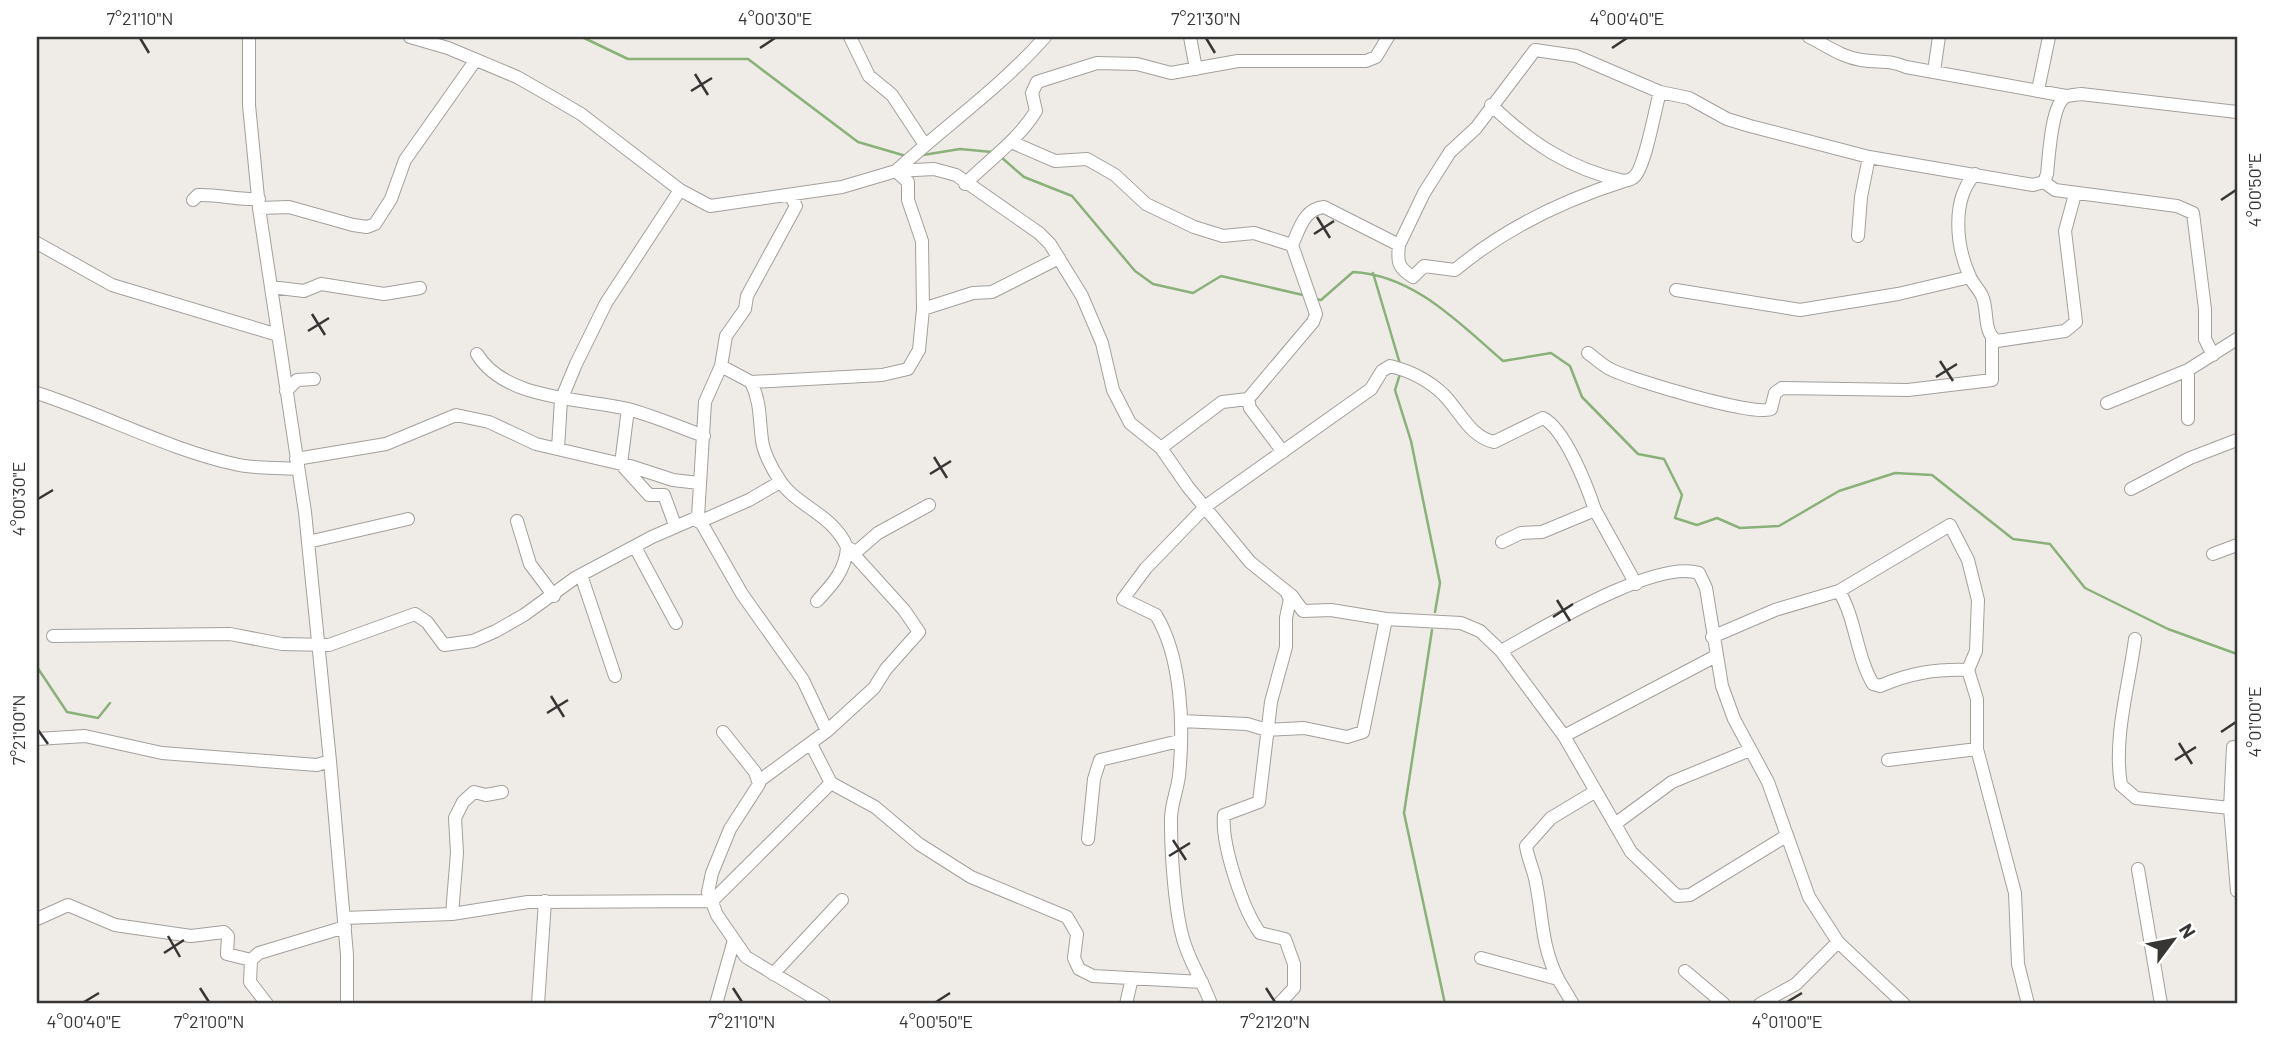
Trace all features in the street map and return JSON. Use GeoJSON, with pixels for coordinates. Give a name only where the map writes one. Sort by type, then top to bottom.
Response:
{"type":"FeatureCollection","features":[{"type":"Feature","properties":{"kind":"street"},"geometry":{"type":"LineString","coordinates":[[248,37],[249,105],[259,203],[307,542],[330,761],[344,922],[347,1004]]}},
{"type":"Feature","properties":{"kind":"street"},"geometry":{"type":"LineString","coordinates":[[410,37],[517,77],[582,114],[680,190],[710,206],[842,187],[896,171],[934,169],[956,175],[965,184],[1039,233],[1059,258],[1082,296],[1102,343],[1119,405],[1136,429],[1161,448],[1250,562],[1286,591],[1303,611],[1331,610],[1386,620],[1461,623],[1480,631],[1501,651],[1564,736],[1631,852],[1677,896],[1689,895],[1786,836]]}},
{"type":"Feature","properties":{"kind":"street"},"geometry":{"type":"LineString","coordinates":[[850,37],[869,76],[892,95],[925,145]]}},
{"type":"Feature","properties":{"kind":"street"},"geometry":{"type":"LineString","coordinates":[[896,171],[1016,70],[1045,37]]}},
{"type":"Feature","properties":{"kind":"street"},"geometry":{"type":"LineString","coordinates":[[1190,37],[1196,69]]}},
{"type":"Feature","properties":{"kind":"street"},"geometry":{"type":"LineString","coordinates":[[965,184],[989,159],[1023,131],[1036,111],[1032,93],[1037,82],[1097,63],[1137,64],[1171,73],[1238,61],[1366,61],[1376,57],[1388,37]]}},
{"type":"Feature","properties":{"kind":"street"},"geometry":{"type":"LineString","coordinates":[[1809,37],[1830,50],[1862,60],[1887,59],[1906,66],[2066,96],[2081,94],[2237,112]]}},
{"type":"Feature","properties":{"kind":"street"},"geometry":{"type":"LineString","coordinates":[[1830,50],[1833,37]]}},
{"type":"Feature","properties":{"kind":"street"},"geometry":{"type":"LineString","coordinates":[[1934,71],[1939,37]]}},
{"type":"Feature","properties":{"kind":"street"},"geometry":{"type":"LineString","coordinates":[[2038,90],[2049,37]]}},
{"type":"Feature","properties":{"kind":"street"},"geometry":{"type":"LineString","coordinates":[[1660,92],[1647,136],[1646,156],[1634,177],[1567,200],[1487,243],[1455,270],[1424,266],[1413,277],[1401,270],[1397,261],[1399,245],[1424,193],[1450,152],[1476,128],[1535,50],[1576,56],[1660,92],[1689,98],[1727,119],[1869,157],[2034,185],[2044,182]]}},
{"type":"Feature","properties":{"kind":"street"},"geometry":{"type":"LineString","coordinates":[[193,200],[198,195],[210,194],[289,207],[353,226],[368,227],[375,223],[390,199],[405,160],[475,61]]}},
{"type":"Feature","properties":{"kind":"street"},"geometry":{"type":"LineString","coordinates":[[2044,182],[2058,104],[2066,96]]}},
{"type":"Feature","properties":{"kind":"street"},"geometry":{"type":"LineString","coordinates":[[1491,105],[1525,137],[1552,155],[1624,181]]}},
{"type":"Feature","properties":{"kind":"street"},"geometry":{"type":"LineString","coordinates":[[1011,142],[1055,160],[1087,159],[1115,175],[1128,191],[1146,204],[1194,227],[1223,236],[1254,233],[1292,245]]}},
{"type":"Feature","properties":{"kind":"street"},"geometry":{"type":"LineString","coordinates":[[1858,236],[1861,197],[1869,157]]}},
{"type":"Feature","properties":{"kind":"street"},"geometry":{"type":"LineString","coordinates":[[721,366],[751,382],[900,373],[908,369],[919,350],[923,309],[922,241],[908,200],[908,182],[896,171]]}},
{"type":"Feature","properties":{"kind":"street"},"geometry":{"type":"LineString","coordinates":[[1588,353],[1610,369],[1729,406],[1763,413],[1771,409],[1775,393],[1782,388],[1908,390],[1992,380],[1992,338],[1983,297],[1970,277],[1958,232],[1966,185],[1975,174]]}},
{"type":"Feature","properties":{"kind":"street"},"geometry":{"type":"LineString","coordinates":[[2044,182],[2055,190],[2177,206],[2193,212],[2205,309],[2205,339],[2213,355]]}},
{"type":"Feature","properties":{"kind":"street"},"geometry":{"type":"LineString","coordinates":[[558,448],[561,400],[606,303],[680,190]]}},
{"type":"Feature","properties":{"kind":"street"},"geometry":{"type":"LineString","coordinates":[[1992,338],[1997,341],[2065,331],[2076,322],[2065,231],[2076,194]]}},
{"type":"Feature","properties":{"kind":"street"},"geometry":{"type":"LineString","coordinates":[[790,195],[796,206],[747,296],[745,309],[726,336],[721,366],[705,402],[698,519],[742,594],[803,680],[827,731]]}},
{"type":"Feature","properties":{"kind":"street"},"geometry":{"type":"LineString","coordinates":[[1161,448],[1222,402],[1248,399],[1313,323],[1316,314],[1292,245],[1306,215],[1314,208],[1324,207],[1399,245]]}},
{"type":"Feature","properties":{"kind":"street"},"geometry":{"type":"LineString","coordinates":[[37,243],[112,285],[278,335]]}},
{"type":"Feature","properties":{"kind":"street"},"geometry":{"type":"LineString","coordinates":[[923,309],[973,293],[992,292],[1059,258]]}},
{"type":"Feature","properties":{"kind":"street"},"geometry":{"type":"LineString","coordinates":[[1676,290],[1800,310],[1898,294],[1970,277]]}},
{"type":"Feature","properties":{"kind":"street"},"geometry":{"type":"LineString","coordinates":[[271,287],[304,291],[321,284],[384,294],[420,288]]}},
{"type":"Feature","properties":{"kind":"street"},"geometry":{"type":"LineString","coordinates":[[2106,403],[2189,370],[2237,339]]}},
{"type":"Feature","properties":{"kind":"street"},"geometry":{"type":"LineString","coordinates":[[477,354],[485,367],[504,382],[561,400],[628,410],[704,436]]}},
{"type":"Feature","properties":{"kind":"street"},"geometry":{"type":"LineString","coordinates":[[1211,1004],[1184,942],[1178,908],[1171,824],[1172,799],[1179,777],[1181,721],[1175,659],[1164,628],[1156,615],[1123,599],[1137,578],[1206,506],[1371,390],[1382,371],[1390,366],[1417,374],[1444,395],[1474,432],[1485,440],[1494,442],[1543,418],[1552,422],[1571,452],[1595,510],[1636,584]]}},
{"type":"Feature","properties":{"kind":"street"},"geometry":{"type":"LineString","coordinates":[[2188,419],[2189,370]]}},
{"type":"Feature","properties":{"kind":"street"},"geometry":{"type":"LineString","coordinates":[[286,391],[297,380],[314,379]]}},
{"type":"Feature","properties":{"kind":"street"},"geometry":{"type":"LineString","coordinates":[[751,382],[762,412],[762,442],[780,482],[810,508],[818,510],[847,547],[904,610],[919,632],[886,669],[874,688],[811,744],[759,781]]}},
{"type":"Feature","properties":{"kind":"street"},"geometry":{"type":"LineString","coordinates":[[37,393],[95,411],[183,449],[241,465],[297,464],[387,444],[456,415],[489,422],[536,444],[621,464],[673,480],[699,483]]}},
{"type":"Feature","properties":{"kind":"street"},"geometry":{"type":"LineString","coordinates":[[1248,399],[1251,408],[1283,452]]}},
{"type":"Feature","properties":{"kind":"street"},"geometry":{"type":"LineString","coordinates":[[628,410],[621,464],[649,495],[664,495],[675,525]]}},
{"type":"Feature","properties":{"kind":"street"},"geometry":{"type":"LineString","coordinates":[[2132,489],[2190,458],[2237,440]]}},
{"type":"Feature","properties":{"kind":"street"},"geometry":{"type":"LineString","coordinates":[[53,636],[230,634],[282,643],[329,645],[415,614],[427,622],[444,645],[473,641],[524,615],[581,575],[675,525],[749,500],[780,482]]}},
{"type":"Feature","properties":{"kind":"street"},"geometry":{"type":"LineString","coordinates":[[847,547],[856,552],[878,533],[929,505]]}},
{"type":"Feature","properties":{"kind":"street"},"geometry":{"type":"LineString","coordinates":[[1502,542],[1521,533],[1542,532],[1595,510]]}},
{"type":"Feature","properties":{"kind":"street"},"geometry":{"type":"LineString","coordinates":[[307,542],[408,519]]}},
{"type":"Feature","properties":{"kind":"street"},"geometry":{"type":"LineString","coordinates":[[517,521],[530,564],[554,596]]}},
{"type":"Feature","properties":{"kind":"street"},"geometry":{"type":"LineString","coordinates":[[1712,637],[1775,610],[1839,591],[1950,525],[1968,560],[1978,600],[1976,651],[1968,670],[1977,699],[1977,749],[2015,893],[2018,964],[2028,1004]]}},
{"type":"Feature","properties":{"kind":"street"},"geometry":{"type":"LineString","coordinates":[[2213,554],[2237,545]]}},
{"type":"Feature","properties":{"kind":"street"},"geometry":{"type":"LineString","coordinates":[[635,547],[676,623]]}},
{"type":"Feature","properties":{"kind":"street"},"geometry":{"type":"LineString","coordinates":[[817,601],[836,581],[846,558],[847,547]]}},
{"type":"Feature","properties":{"kind":"street"},"geometry":{"type":"LineString","coordinates":[[1501,651],[1552,622],[1667,571],[1686,569],[1699,573],[1706,588],[1714,657],[1734,719],[1768,782],[1809,897],[1838,942],[1904,1004]]}},
{"type":"Feature","properties":{"kind":"street"},"geometry":{"type":"LineString","coordinates":[[581,575],[615,676]]}},
{"type":"Feature","properties":{"kind":"street"},"geometry":{"type":"LineString","coordinates":[[1279,1004],[1294,988],[1291,954],[1285,939],[1260,933],[1252,923],[1239,895],[1223,828],[1224,815],[1259,802],[1267,730],[1286,647],[1286,618],[1290,599],[1286,591]]}},
{"type":"Feature","properties":{"kind":"street"},"geometry":{"type":"LineString","coordinates":[[1839,591],[1845,601],[1855,641],[1873,684],[1880,686],[1903,676],[1934,669],[1968,670]]}},
{"type":"Feature","properties":{"kind":"street"},"geometry":{"type":"LineString","coordinates":[[1181,721],[1247,724],[1267,730],[1304,728],[1347,737],[1363,732],[1386,620]]}},
{"type":"Feature","properties":{"kind":"street"},"geometry":{"type":"LineString","coordinates":[[2135,639],[2120,740],[2118,767],[2121,785],[2136,798],[2230,808]]}},
{"type":"Feature","properties":{"kind":"street"},"geometry":{"type":"LineString","coordinates":[[1564,736],[1714,657]]}},
{"type":"Feature","properties":{"kind":"street"},"geometry":{"type":"LineString","coordinates":[[723,733],[755,772],[759,781],[758,789],[743,808],[720,851],[708,886],[712,901],[746,957],[824,1004]]}},
{"type":"Feature","properties":{"kind":"street"},"geometry":{"type":"LineString","coordinates":[[37,739],[85,736],[162,753],[317,765],[330,761]]}},
{"type":"Feature","properties":{"kind":"street"},"geometry":{"type":"LineString","coordinates":[[1088,839],[1094,779],[1100,760],[1179,741]]}},
{"type":"Feature","properties":{"kind":"street"},"geometry":{"type":"LineString","coordinates":[[811,744],[831,783],[875,807],[919,844],[971,877],[1066,917],[1077,934],[1074,958],[1079,969],[1093,976],[1202,982]]}},
{"type":"Feature","properties":{"kind":"street"},"geometry":{"type":"LineString","coordinates":[[2233,747],[2230,808],[2237,891]]}},
{"type":"Feature","properties":{"kind":"street"},"geometry":{"type":"LineString","coordinates":[[1888,760],[1977,749]]}},
{"type":"Feature","properties":{"kind":"street"},"geometry":{"type":"LineString","coordinates":[[1615,824],[1672,782],[1750,750]]}},
{"type":"Feature","properties":{"kind":"street"},"geometry":{"type":"LineString","coordinates":[[267,1004],[250,982],[251,960],[259,953],[276,947],[313,939],[344,922],[452,914],[485,907],[545,901],[712,901],[831,783]]}},
{"type":"Feature","properties":{"kind":"street"},"geometry":{"type":"LineString","coordinates":[[1573,1004],[1558,979],[1540,928],[1536,881],[1528,864],[1526,846],[1551,818],[1596,791]]}},
{"type":"Feature","properties":{"kind":"street"},"geometry":{"type":"LineString","coordinates":[[452,914],[457,853],[455,818],[463,802],[474,792],[486,795],[502,792]]}},
{"type":"Feature","properties":{"kind":"street"},"geometry":{"type":"LineString","coordinates":[[2138,869],[2161,1004]]}},
{"type":"Feature","properties":{"kind":"street"},"geometry":{"type":"LineString","coordinates":[[773,974],[842,900]]}},
{"type":"Feature","properties":{"kind":"street"},"geometry":{"type":"LineString","coordinates":[[538,1004],[545,901]]}},
{"type":"Feature","properties":{"kind":"street"},"geometry":{"type":"LineString","coordinates":[[37,919],[68,905],[115,925],[191,936],[223,932],[228,936],[228,954],[251,960]]}},
{"type":"Feature","properties":{"kind":"street"},"geometry":{"type":"LineString","coordinates":[[716,1004],[734,940]]}},
{"type":"Feature","properties":{"kind":"street"},"geometry":{"type":"LineString","coordinates":[[1760,1004],[1796,984],[1838,942]]}},
{"type":"Feature","properties":{"kind":"street"},"geometry":{"type":"LineString","coordinates":[[1481,958],[1558,979]]}},
{"type":"Feature","properties":{"kind":"street"},"geometry":{"type":"LineString","coordinates":[[1685,971],[1724,1004]]}},
{"type":"Feature","properties":{"kind":"street"},"geometry":{"type":"LineString","coordinates":[[1126,1004],[1132,978]]}},
{"type":"Feature","properties":{"kind":"waterway"},"geometry":{"type":"LineString","coordinates":[[582,37],[628,59],[748,59],[858,142],[906,156]]}},
{"type":"Feature","properties":{"kind":"waterway"},"geometry":{"type":"LineString","coordinates":[[923,155],[960,149],[992,152]]}},
{"type":"Feature","properties":{"kind":"waterway"},"geometry":{"type":"LineString","coordinates":[[1001,157],[1024,177],[1072,196],[1135,271],[1153,284],[1193,293],[1221,276],[1303,295]]}},
{"type":"Feature","properties":{"kind":"waterway"},"geometry":{"type":"LineString","coordinates":[[1316,299],[1321,300],[1353,272],[1375,275],[1416,291],[1434,303],[1503,361],[1551,353],[1570,366],[1582,397],[1638,454],[1664,459],[1682,495],[1675,518],[1697,525],[1717,518],[1740,528],[1779,526],[1839,491],[1895,473],[1932,475],[2013,539],[2050,544],[2085,588],[2168,629],[2237,654]]}},
{"type":"Feature","properties":{"kind":"waterway"},"geometry":{"type":"LineString","coordinates":[[1373,273],[1400,364]]}},
{"type":"Feature","properties":{"kind":"waterway"},"geometry":{"type":"LineString","coordinates":[[1400,374],[1395,390],[1411,441],[1440,583],[1435,612]]}},
{"type":"Feature","properties":{"kind":"waterway"},"geometry":{"type":"LineString","coordinates":[[1432,630],[1404,813],[1445,1004]]}},
{"type":"Feature","properties":{"kind":"waterway"},"geometry":{"type":"LineString","coordinates":[[37,667],[67,712],[98,718],[110,703]]}}]}
